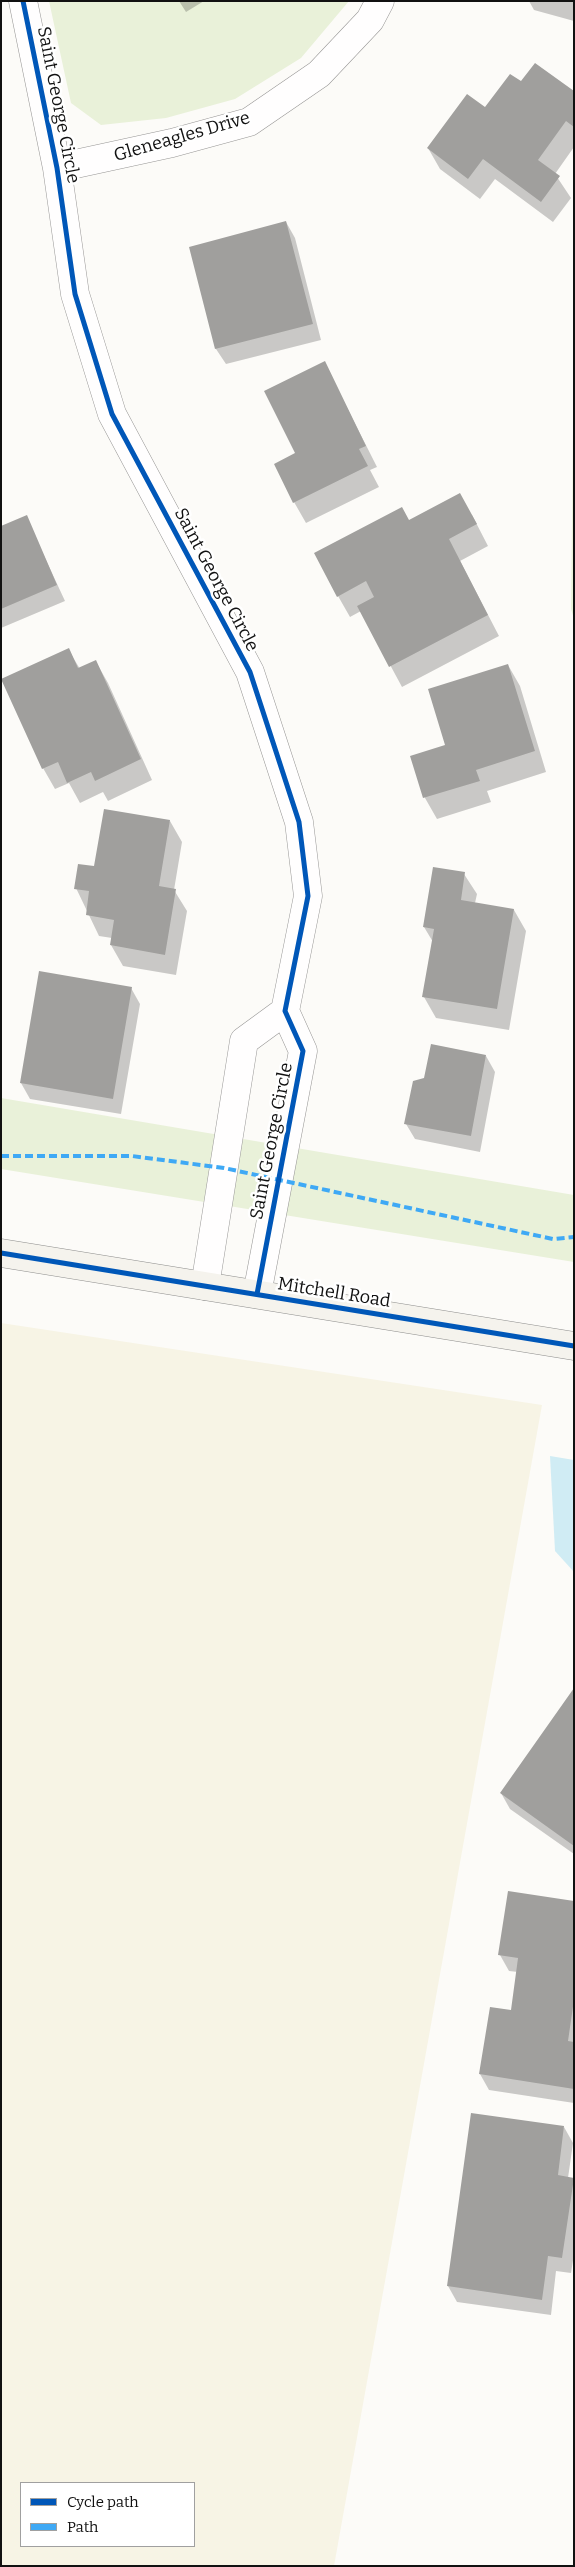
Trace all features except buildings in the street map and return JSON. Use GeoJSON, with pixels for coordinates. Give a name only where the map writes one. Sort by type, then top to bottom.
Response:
{"type":"FeatureCollection","features":[{"type":"Feature","properties":{"kind":"street","name":"Saint George Circle"},"geometry":{"type":"LineString","coordinates":[[23,1],[58,168],[75,294],[112,414],[250,672],[299,822],[308,896],[285,1011],[304,1051],[257,1294]]}},
{"type":"Feature","properties":{"kind":"street","name":"Gleneagles Drive"},"geometry":{"type":"LineString","coordinates":[[58,168],[172,143],[248,122],[319,74],[370,20],[380,1]]}},
{"type":"Feature","properties":{"kind":"street"},"geometry":{"type":"LineString","coordinates":[[205,1286],[244,1041],[285,1011]]}},
{"type":"Feature","properties":{"kind":"street","name":"Mitchell Road"},"geometry":{"type":"LineString","coordinates":[[1,1253],[574,1346]]}},
{"type":"Feature","properties":{"kind":"shaded area"},"geometry":{"type":"Polygon","coordinates":[[[1,1323],[542,1405],[334,2566],[1,2566],[1,1323]]]}},
{"type":"Feature","properties":{"kind":"green space"},"geometry":{"type":"Polygon","coordinates":[[[49,1],[349,1],[301,58],[235,99],[166,118],[101,125],[71,103],[49,1]]]}},
{"type":"Feature","properties":{"kind":"green space"},"geometry":{"type":"Polygon","coordinates":[[[574,339],[574,619],[571,609],[574,339]]]}},
{"type":"Feature","properties":{"kind":"green space"},"geometry":{"type":"Polygon","coordinates":[[[1,1098],[574,1195],[574,1262],[1,1169],[1,1098]]]}},
{"type":"Feature","properties":{"kind":"water"},"geometry":{"type":"Polygon","coordinates":[[[550,1456],[574,1460],[574,1572],[555,1551],[550,1456]]]}},
{"type":"Feature","properties":{"kind":"marked path"},"geometry":{"type":"LineString","coordinates":[[1,1156],[132,1156],[224,1168],[553,1239],[574,1237]]}},
{"type":"Feature","properties":{"kind":"cycle path"},"geometry":{"type":"LineString","coordinates":[[23,1],[57,168],[75,294],[112,414],[250,672],[299,822],[308,896],[285,1011],[303,1051],[257,1294]]}},
{"type":"Feature","properties":{"kind":"cycle path"},"geometry":{"type":"LineString","coordinates":[[1,1253],[574,1346]]}}]}
